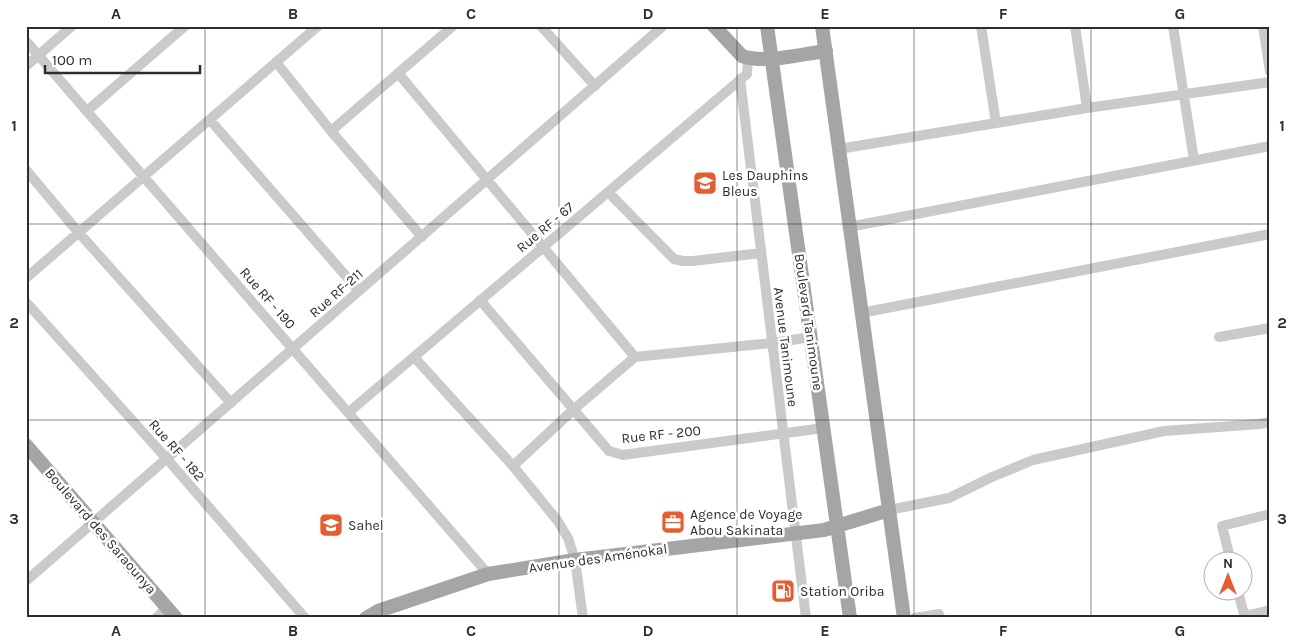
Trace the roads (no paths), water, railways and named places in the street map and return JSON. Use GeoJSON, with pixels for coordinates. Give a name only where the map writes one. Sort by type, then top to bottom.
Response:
{"type":"FeatureCollection","features":[{"type":"Feature","properties":{"kind":"main road"},"geometry":{"type":"LineString","coordinates":[[714,26],[742,56],[748,58],[772,58],[826,51]]}},
{"type":"Feature","properties":{"kind":"main road","name":"Boulevard Tanimoune"},"geometry":{"type":"LineString","coordinates":[[767,26],[850,618]]}},
{"type":"Feature","properties":{"kind":"main road"},"geometry":{"type":"LineString","coordinates":[[822,26],[904,618]]}},
{"type":"Feature","properties":{"kind":"main road","name":"Boulevard des Saraounya"},"geometry":{"type":"LineString","coordinates":[[26,445],[172,613]]}},
{"type":"Feature","properties":{"kind":"main road","name":"Avenue des Aménokal"},"geometry":{"type":"LineString","coordinates":[[366,618],[378,611],[488,574],[575,560],[824,530],[889,510]]}},
{"type":"Feature","properties":{"kind":"street"},"geometry":{"type":"LineString","coordinates":[[26,66],[72,26]]}},
{"type":"Feature","properties":{"kind":"street"},"geometry":{"type":"LineString","coordinates":[[87,111],[185,26]]}},
{"type":"Feature","properties":{"kind":"street"},"geometry":{"type":"LineString","coordinates":[[26,278],[318,26]]}},
{"type":"Feature","properties":{"kind":"street"},"geometry":{"type":"LineString","coordinates":[[331,131],[453,26]]}},
{"type":"Feature","properties":{"kind":"street"},"geometry":{"type":"LineString","coordinates":[[542,26],[594,86]]}},
{"type":"Feature","properties":{"kind":"street","name":"Rue RF-211"},"geometry":{"type":"LineString","coordinates":[[26,581],[663,26]]}},
{"type":"Feature","properties":{"kind":"street"},"geometry":{"type":"LineString","coordinates":[[981,26],[996,123]]}},
{"type":"Feature","properties":{"kind":"street"},"geometry":{"type":"LineString","coordinates":[[1075,26],[1087,108]]}},
{"type":"Feature","properties":{"kind":"street"},"geometry":{"type":"LineString","coordinates":[[1173,26],[1194,160]]}},
{"type":"Feature","properties":{"kind":"street"},"geometry":{"type":"LineString","coordinates":[[1263,26],[1270,72]]}},
{"type":"Feature","properties":{"kind":"street","name":"Rue RF - 190"},"geometry":{"type":"LineString","coordinates":[[26,41],[488,574]]}},
{"type":"Feature","properties":{"kind":"street","name":"Rue RF - 67"},"geometry":{"type":"LineString","coordinates":[[349,412],[747,74],[748,58]]}},
{"type":"Feature","properties":{"kind":"street"},"geometry":{"type":"LineString","coordinates":[[276,62],[331,131],[422,237]]}},
{"type":"Feature","properties":{"kind":"street"},"geometry":{"type":"LineString","coordinates":[[398,74],[635,357]]}},
{"type":"Feature","properties":{"kind":"street","name":"Avenue Tanimoune"},"geometry":{"type":"LineString","coordinates":[[740,80],[806,618]]}},
{"type":"Feature","properties":{"kind":"street"},"geometry":{"type":"LineString","coordinates":[[839,149],[1087,108],[1270,82]]}},
{"type":"Feature","properties":{"kind":"street"},"geometry":{"type":"LineString","coordinates":[[210,120],[359,291]]}},
{"type":"Feature","properties":{"kind":"street"},"geometry":{"type":"LineString","coordinates":[[849,227],[1270,146]]}},
{"type":"Feature","properties":{"kind":"street"},"geometry":{"type":"LineString","coordinates":[[26,170],[79,233],[231,403]]}},
{"type":"Feature","properties":{"kind":"street"},"geometry":{"type":"LineString","coordinates":[[608,192],[674,259],[694,261],[761,253]]}},
{"type":"Feature","properties":{"kind":"street"},"geometry":{"type":"LineString","coordinates":[[861,313],[1270,234]]}},
{"type":"Feature","properties":{"kind":"street","name":"Rue RF - 200"},"geometry":{"type":"LineString","coordinates":[[480,300],[609,451],[623,454],[824,428]]}},
{"type":"Feature","properties":{"kind":"street","name":"Rue RF - 182"},"geometry":{"type":"LineString","coordinates":[[26,302],[167,459],[305,618]]}},
{"type":"Feature","properties":{"kind":"street"},"geometry":{"type":"LineString","coordinates":[[1218,338],[1270,328]]}},
{"type":"Feature","properties":{"kind":"street"},"geometry":{"type":"LineString","coordinates":[[513,466],[573,410],[635,357],[811,338]]}},
{"type":"Feature","properties":{"kind":"street"},"geometry":{"type":"LineString","coordinates":[[414,357],[513,466],[557,520],[568,538],[575,560],[583,618]]}},
{"type":"Feature","properties":{"kind":"street"},"geometry":{"type":"LineString","coordinates":[[889,510],[949,498],[1033,460],[1164,431],[1270,422]]}},
{"type":"Feature","properties":{"kind":"street"},"geometry":{"type":"LineString","coordinates":[[1228,552],[1222,526],[1270,514]]}},
{"type":"Feature","properties":{"kind":"street"},"geometry":{"type":"LineString","coordinates":[[1241,602],[1245,617],[1270,610]]}},
{"type":"Feature","properties":{"kind":"street"},"geometry":{"type":"LineString","coordinates":[[156,618],[172,613]]}},
{"type":"Feature","properties":{"kind":"street"},"geometry":{"type":"LineString","coordinates":[[915,618],[939,614],[940,618]]}},
{"type":"Feature","properties":{"kind":"place","name":"Les Dauphins Bleus"},"geometry":{"type":"Point","coordinates":[705,183]}},
{"type":"Feature","properties":{"kind":"place","name":"Agence de Voyage Abou Sakinata"},"geometry":{"type":"Point","coordinates":[673,522]}},
{"type":"Feature","properties":{"kind":"place","name":"Sahel"},"geometry":{"type":"Point","coordinates":[331,525]}},
{"type":"Feature","properties":{"kind":"place","name":"Station Oriba"},"geometry":{"type":"Point","coordinates":[783,591]}}]}
